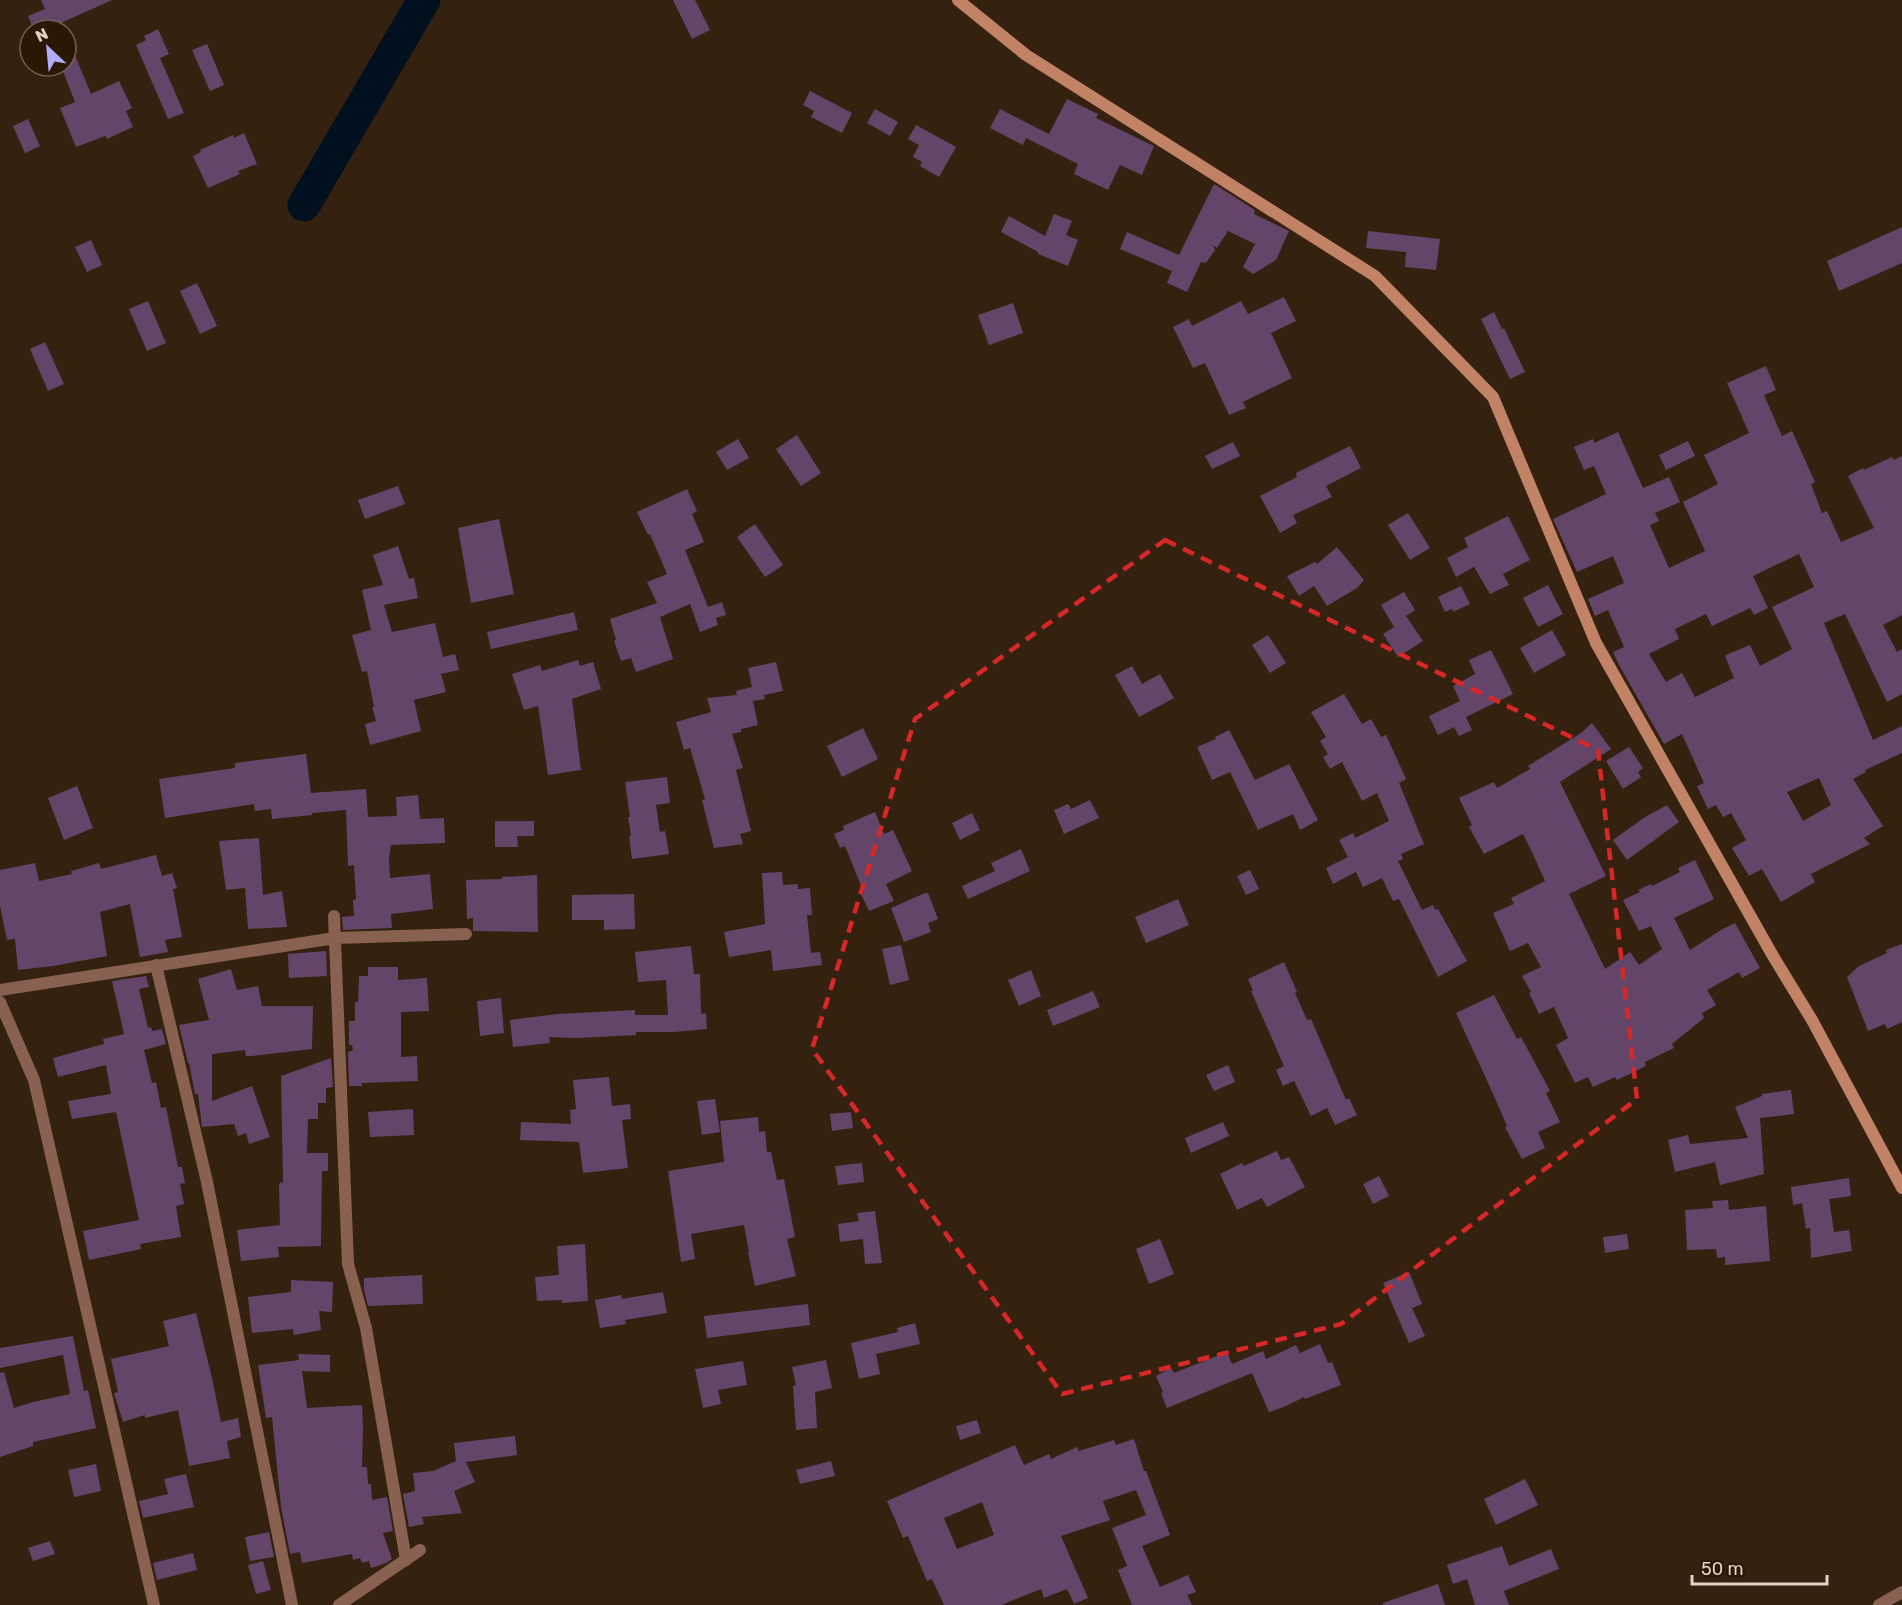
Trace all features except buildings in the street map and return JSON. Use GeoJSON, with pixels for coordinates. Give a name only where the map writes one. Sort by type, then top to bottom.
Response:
{"type":"FeatureCollection","features":[{"type":"Feature","properties":{"kind":"street"},"geometry":{"type":"LineString","coordinates":[[958,0],[1026,55],[1375,276],[1493,397],[1596,643],[1773,956],[1812,1020],[1902,1188]]}},
{"type":"Feature","properties":{"kind":"street"},"geometry":{"type":"LineString","coordinates":[[334,916],[348,1264],[366,1329],[406,1560]]}},
{"type":"Feature","properties":{"kind":"street"},"geometry":{"type":"LineString","coordinates":[[0,990],[335,938],[466,934]]}},
{"type":"Feature","properties":{"kind":"street"},"geometry":{"type":"LineString","coordinates":[[156,965],[207,1182],[292,1605]]}},
{"type":"Feature","properties":{"kind":"street"},"geometry":{"type":"LineString","coordinates":[[0,1002],[34,1080],[154,1605]]}},
{"type":"Feature","properties":{"kind":"street"},"geometry":{"type":"LineString","coordinates":[[339,1605],[420,1550]]}},
{"type":"Feature","properties":{"kind":"street"},"geometry":{"type":"LineString","coordinates":[[1879,1605],[1902,1592]]}},
{"type":"Feature","properties":{"kind":"highlighted area"},"geometry":{"type":"Polygon","coordinates":[[[1165,540],[1598,750],[1637,1099],[1341,1324],[1062,1394],[812,1049],[915,719],[1165,540]]]}},
{"type":"Feature","properties":{"kind":"waterway"},"geometry":{"type":"LineString","coordinates":[[304,205],[424,0]]}}]}
